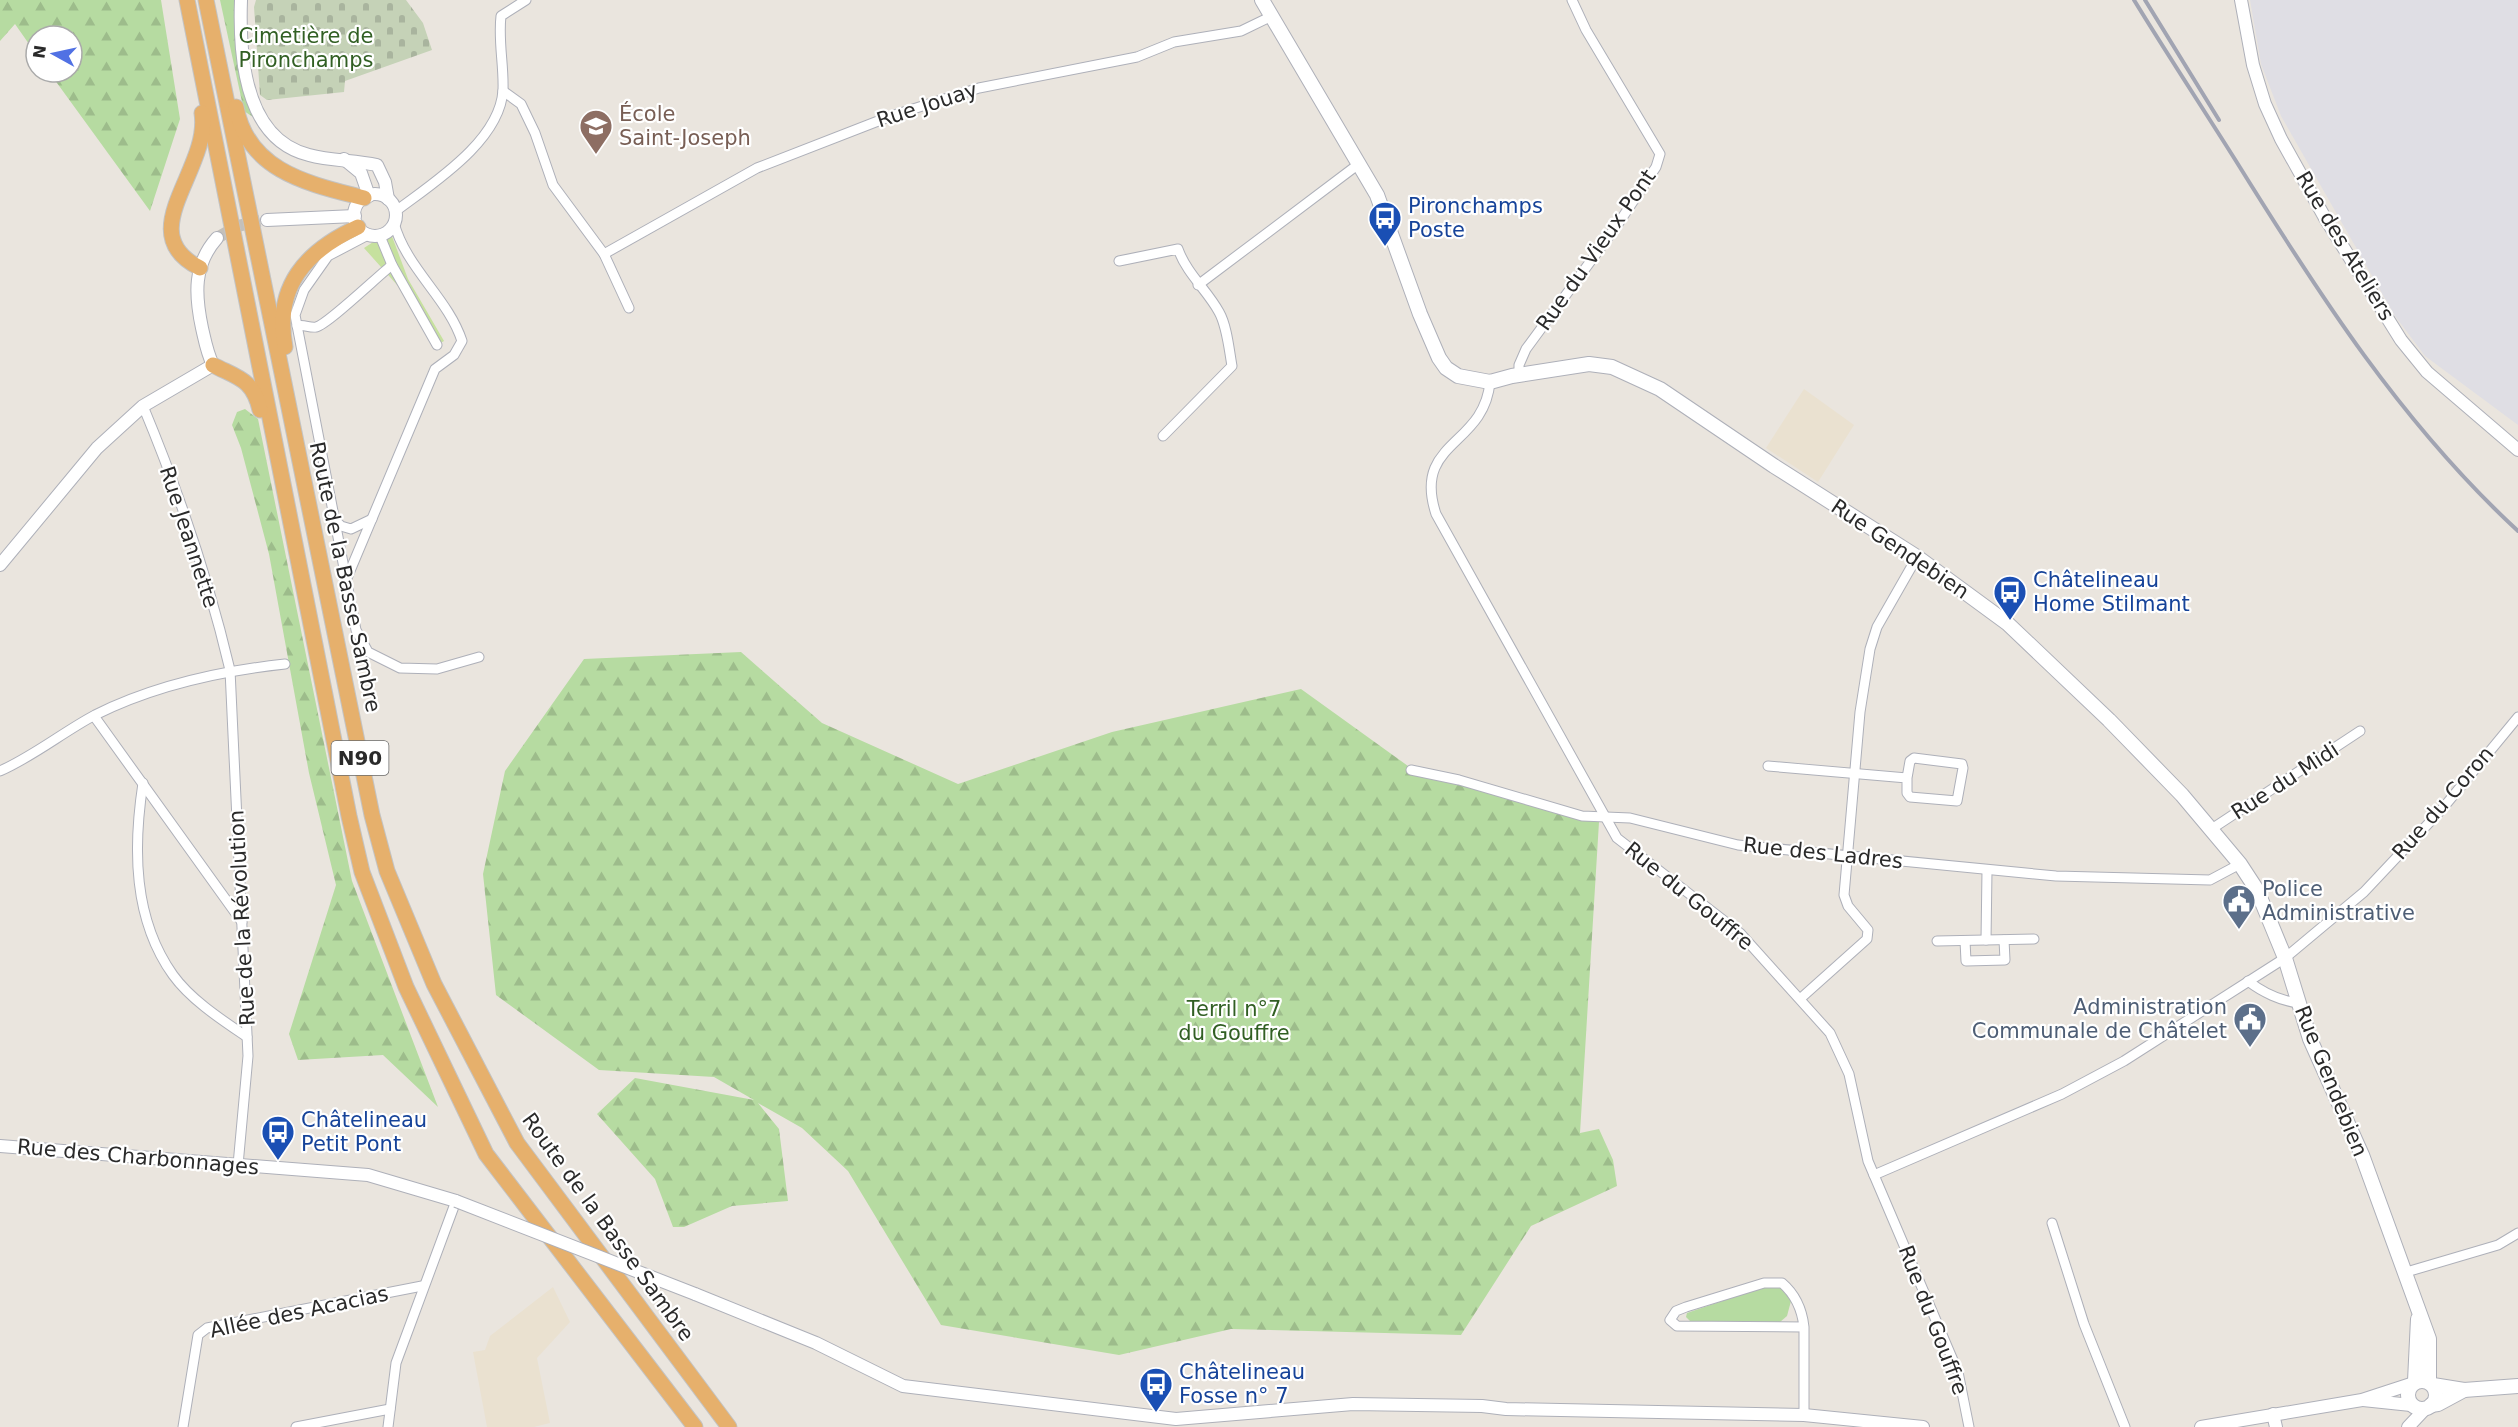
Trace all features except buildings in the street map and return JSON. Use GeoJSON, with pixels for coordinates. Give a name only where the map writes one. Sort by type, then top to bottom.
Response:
{"type":"FeatureCollection","features":[{"type":"Feature","properties":{"kind":"highway"},"geometry":{"type":"LineString","coordinates":[[187,0],[188,31],[204,124],[197,160],[169,226],[171,242],[184,260],[200,268]]}},
{"type":"Feature","properties":{"kind":"highway","name":"Route de la Basse Sambre"},"geometry":{"type":"LineString","coordinates":[[187,0],[362,872],[406,987],[486,1154],[695,1427]]}},
{"type":"Feature","properties":{"kind":"highway","name":"Route de la Basse Sambre"},"geometry":{"type":"LineString","coordinates":[[206,0],[372,815],[387,871],[434,984],[517,1143],[729,1427]]}},
{"type":"Feature","properties":{"kind":"highway"},"geometry":{"type":"LineString","coordinates":[[215,0],[238,118],[249,140],[269,163],[291,177],[366,197]]}},
{"type":"Feature","properties":{"kind":"highway"},"geometry":{"type":"LineString","coordinates":[[297,447],[298,425],[282,331],[285,301],[297,272],[312,254],[330,240],[365,228]]}},
{"type":"Feature","properties":{"kind":"highway"},"geometry":{"type":"LineString","coordinates":[[213,365],[247,382],[256,395],[277,491],[288,510]]}},
{"type":"Feature","properties":{"kind":"main road","name":"Rue Gendebien"},"geometry":{"type":"LineString","coordinates":[[1262,0],[1377,195],[1439,358],[1446,368],[1458,376],[1491,382],[1519,375],[1589,364],[1612,367],[1660,389],[1774,466],[1917,557],[2007,623],[2109,720],[2182,795],[2240,864],[2257,890],[2285,958],[2310,1038],[2362,1155],[2403,1273],[2429,1339],[2422,1383]]}},
{"type":"Feature","properties":{"kind":"main road"},"geometry":{"type":"LineString","coordinates":[[2422,1383],[2408,1396],[2411,1405],[2428,1407],[2464,1390]]}},
{"type":"Feature","properties":{"kind":"main road"},"geometry":{"type":"LineString","coordinates":[[2422,1383],[2464,1390],[2518,1386]]}},
{"type":"Feature","properties":{"kind":"main road"},"geometry":{"type":"LineString","coordinates":[[2422,1383],[2435,1399],[2428,1407]]}},
{"type":"Feature","properties":{"kind":"street"},"geometry":{"type":"LineString","coordinates":[[241,0],[241,38],[249,87],[257,114],[281,140],[296,151],[307,155],[376,165],[386,182],[388,199],[411,258],[456,321],[462,341],[454,355],[435,369],[347,578]]}},
{"type":"Feature","properties":{"kind":"street"},"geometry":{"type":"LineString","coordinates":[[267,220],[365,228],[386,233],[395,217],[481,140],[497,114],[503,91],[499,39],[501,16],[526,0]]}},
{"type":"Feature","properties":{"kind":"street","name":"Rue du Vieux Pont"},"geometry":{"type":"LineString","coordinates":[[1519,375],[1519,365],[1526,350],[1618,224],[1656,167],[1660,154],[1586,30],[1572,0]]}},
{"type":"Feature","properties":{"kind":"street","name":"Rue des Ateliers"},"geometry":{"type":"LineString","coordinates":[[2241,0],[2253,64],[2265,104],[2281,139],[2325,218],[2401,340],[2421,364],[2461,404],[2518,450]]}},
{"type":"Feature","properties":{"kind":"street","name":"Rue Jouay"},"geometry":{"type":"LineString","coordinates":[[604,254],[757,168],[891,116],[979,88],[1137,57],[1174,42],[1241,31],[1272,16]]}},
{"type":"Feature","properties":{"kind":"street"},"geometry":{"type":"LineString","coordinates":[[503,91],[521,104],[535,133],[553,185],[604,254],[629,308]]}},
{"type":"Feature","properties":{"kind":"street"},"geometry":{"type":"LineString","coordinates":[[344,159],[361,173],[366,197]]}},
{"type":"Feature","properties":{"kind":"street"},"geometry":{"type":"LineString","coordinates":[[1198,285],[1360,163]]}},
{"type":"Feature","properties":{"kind":"street"},"geometry":{"type":"LineString","coordinates":[[388,199],[366,197],[358,203],[365,228],[392,264],[437,345]]}},
{"type":"Feature","properties":{"kind":"street"},"geometry":{"type":"LineString","coordinates":[[365,228],[328,256],[304,290],[295,315],[356,630],[368,652],[400,668],[437,669],[479,657]]}},
{"type":"Feature","properties":{"kind":"street"},"geometry":{"type":"LineString","coordinates":[[0,565],[97,448],[143,406],[213,365],[208,356],[197,303],[196,285],[206,250],[217,238]]}},
{"type":"Feature","properties":{"kind":"street"},"geometry":{"type":"LineString","coordinates":[[1119,261],[1178,249],[1198,285],[1219,312],[1230,353],[1232,366],[1163,436]]}},
{"type":"Feature","properties":{"kind":"street"},"geometry":{"type":"LineString","coordinates":[[297,326],[316,327],[334,317],[392,264]]}},
{"type":"Feature","properties":{"kind":"street","name":"Rue du Gouffre"},"geometry":{"type":"LineString","coordinates":[[1491,382],[1489,398],[1479,418],[1434,466],[1430,488],[1432,501],[1442,525],[1548,710],[1604,818],[1617,838],[1740,933],[1801,998],[1830,1033],[1841,1052],[1849,1074],[1864,1148],[1874,1175],[1958,1371],[1969,1427]]}},
{"type":"Feature","properties":{"kind":"street","name":"Rue Jeannette"},"geometry":{"type":"LineString","coordinates":[[143,406],[222,635],[230,670]]}},
{"type":"Feature","properties":{"kind":"street"},"geometry":{"type":"LineString","coordinates":[[335,519],[341,526],[351,529],[372,519]]}},
{"type":"Feature","properties":{"kind":"street"},"geometry":{"type":"LineString","coordinates":[[1801,998],[1867,939],[1868,930],[1848,906],[1844,895],[1860,712],[1877,627],[1917,557]]}},
{"type":"Feature","properties":{"kind":"street"},"geometry":{"type":"LineString","coordinates":[[0,771],[94,716],[138,696],[230,670],[285,664]]}},
{"type":"Feature","properties":{"kind":"street","name":"Rue de la Révolution"},"geometry":{"type":"LineString","coordinates":[[230,670],[247,1037],[238,1165]]}},
{"type":"Feature","properties":{"kind":"street"},"geometry":{"type":"LineString","coordinates":[[94,716],[242,922]]}},
{"type":"Feature","properties":{"kind":"street","name":"Rue du Coron"},"geometry":{"type":"LineString","coordinates":[[2248,981],[2285,958],[2364,892],[2443,808],[2518,717]]}},
{"type":"Feature","properties":{"kind":"street","name":"Rue du Midi"},"geometry":{"type":"LineString","coordinates":[[2210,830],[2360,732]]}},
{"type":"Feature","properties":{"kind":"street"},"geometry":{"type":"LineString","coordinates":[[1914,758],[1962,764],[1964,768],[1957,801],[1910,797],[1906,793],[1907,778],[1910,761],[1914,758]]}},
{"type":"Feature","properties":{"kind":"street"},"geometry":{"type":"LineString","coordinates":[[1768,766],[1907,778]]}},
{"type":"Feature","properties":{"kind":"street","name":"Rue des Ladres"},"geometry":{"type":"LineString","coordinates":[[1411,770],[1459,780],[1582,816],[1630,818],[1738,845],[2056,876],[2210,880],[2220,877],[2240,864]]}},
{"type":"Feature","properties":{"kind":"street"},"geometry":{"type":"LineString","coordinates":[[143,783],[136,845],[138,880],[155,941],[173,975],[197,999],[247,1037]]}},
{"type":"Feature","properties":{"kind":"street"},"geometry":{"type":"LineString","coordinates":[[1986,940],[1987,871]]}},
{"type":"Feature","properties":{"kind":"street"},"geometry":{"type":"LineString","coordinates":[[1937,941],[2034,939]]}},
{"type":"Feature","properties":{"kind":"street"},"geometry":{"type":"LineString","coordinates":[[1965,941],[1966,961],[2005,960],[2004,940]]}},
{"type":"Feature","properties":{"kind":"street"},"geometry":{"type":"LineString","coordinates":[[1874,1175],[2043,1103],[2124,1061],[2248,981],[2259,990],[2289,1002],[2299,1003]]}},
{"type":"Feature","properties":{"kind":"street","name":"Rue des Charbonnages"},"geometry":{"type":"LineString","coordinates":[[0,1146],[368,1175],[456,1201],[695,1294],[816,1343],[903,1386],[1177,1423],[1353,1404],[1804,1414],[1923,1427]]}},
{"type":"Feature","properties":{"kind":"street"},"geometry":{"type":"LineString","coordinates":[[388,1427],[396,1362],[422,1286],[456,1201]]}},
{"type":"Feature","properties":{"kind":"street"},"geometry":{"type":"LineString","coordinates":[[2052,1223],[2084,1324],[2126,1427]]}},
{"type":"Feature","properties":{"kind":"street"},"geometry":{"type":"LineString","coordinates":[[2403,1273],[2506,1240],[2518,1233]]}},
{"type":"Feature","properties":{"kind":"street"},"geometry":{"type":"LineString","coordinates":[[2506,1240],[2518,1241]]}},
{"type":"Feature","properties":{"kind":"street"},"geometry":{"type":"LineString","coordinates":[[1804,1327],[1677,1326],[1670,1320],[1676,1311],[1774,1281],[1782,1283],[1797,1299],[1804,1327],[1804,1414]]}},
{"type":"Feature","properties":{"kind":"street","name":"Allée des Acacias"},"geometry":{"type":"LineString","coordinates":[[183,1427],[198,1335],[207,1328],[422,1286]]}},
{"type":"Feature","properties":{"kind":"street"},"geometry":{"type":"LineString","coordinates":[[2201,1427],[2362,1400],[2422,1383]]}},
{"type":"Feature","properties":{"kind":"street"},"geometry":{"type":"LineString","coordinates":[[2362,1400],[2411,1405]]}},
{"type":"Feature","properties":{"kind":"street"},"geometry":{"type":"LineString","coordinates":[[2408,1427],[2428,1407]]}},
{"type":"Feature","properties":{"kind":"street"},"geometry":{"type":"LineString","coordinates":[[296,1427],[390,1410]]}},
{"type":"Feature","properties":{"kind":"street"},"geometry":{"type":"LineString","coordinates":[[2273,1414],[2276,1427]]}},
{"type":"Feature","properties":{"kind":"shaded area"},"geometry":{"type":"Polygon","coordinates":[[[2250,0],[2518,0],[2518,425],[2425,356],[2395,316],[2281,116],[2261,64],[2250,0]]]}},
{"type":"Feature","properties":{"kind":"shaded area"},"geometry":{"type":"Polygon","coordinates":[[[1804,389],[1854,425],[1818,482],[1766,448],[1804,389]]]}},
{"type":"Feature","properties":{"kind":"shaded area"},"geometry":{"type":"Polygon","coordinates":[[[553,1287],[570,1322],[537,1358],[550,1423],[534,1427],[487,1427],[473,1352],[485,1350],[490,1336],[553,1287]]]}},
{"type":"Feature","properties":{"kind":"green space"},"geometry":{"type":"Polygon","coordinates":[[[0,0],[161,0],[180,119],[150,211],[58,84],[84,84],[84,24],[24,24],[24,37],[15,24],[0,41],[0,0]]]}},
{"type":"Feature","properties":{"kind":"green space"},"geometry":{"type":"Polygon","coordinates":[[[220,0],[234,0],[245,95],[253,117],[244,111],[220,0]]]}},
{"type":"Feature","properties":{"kind":"green space","name":"Cimetière de Pironchamps"},"geometry":{"type":"Polygon","coordinates":[[[256,0],[406,0],[423,23],[432,50],[345,81],[344,92],[267,100],[260,95],[254,7],[256,0]]]}},
{"type":"Feature","properties":{"kind":"green space"},"geometry":{"type":"Polygon","coordinates":[[[390,231],[408,279],[444,341],[433,347],[398,286],[364,248],[390,231]]]}},
{"type":"Feature","properties":{"kind":"green space"},"geometry":{"type":"Polygon","coordinates":[[[245,409],[258,419],[352,881],[438,1107],[383,1055],[298,1060],[289,1034],[336,885],[309,773],[269,554],[241,448],[232,425],[237,412],[245,409]]]}},
{"type":"Feature","properties":{"kind":"green space","name":"Terril n°7 du Gouffre"},"geometry":{"type":"Polygon","coordinates":[[[741,652],[822,723],[958,784],[1112,732],[1301,689],[1408,766],[1599,822],[1580,1133],[1599,1129],[1613,1160],[1617,1186],[1531,1226],[1461,1335],[1231,1329],[1119,1355],[941,1325],[848,1171],[802,1128],[758,1103],[779,1129],[788,1201],[732,1206],[684,1227],[673,1227],[655,1179],[597,1114],[635,1078],[754,1100],[714,1077],[599,1070],[496,995],[483,874],[505,771],[584,659],[741,652]]]}},
{"type":"Feature","properties":{"kind":"green space"},"geometry":{"type":"Polygon","coordinates":[[[1778,1286],[1784,1289],[1791,1301],[1787,1316],[1780,1322],[1690,1321],[1686,1317],[1687,1313],[1760,1288],[1778,1286]]]}},
{"type":"Feature","properties":{"kind":"tunnel"},"geometry":{"type":"LineString","coordinates":[[217,238],[238,226],[260,221]]}},
{"type":"Feature","properties":{"kind":"railway"},"geometry":{"type":"LineString","coordinates":[[2134,0],[2298,259],[2364,355],[2437,447],[2518,531]]}},
{"type":"Feature","properties":{"kind":"railway"},"geometry":{"type":"LineString","coordinates":[[2145,0],[2219,120]]}},
{"type":"Feature","properties":{"kind":"place","name":"École Saint-Joseph"},"geometry":{"type":"Point","coordinates":[596,155]}},
{"type":"Feature","properties":{"kind":"place","name":"Pironchamps Poste"},"geometry":{"type":"Point","coordinates":[1385,247]}},
{"type":"Feature","properties":{"kind":"place","name":"Châtelineau Home Stilmant"},"geometry":{"type":"Point","coordinates":[2010,621]}},
{"type":"Feature","properties":{"kind":"place","name":"Police Administrative"},"geometry":{"type":"Point","coordinates":[2239,930]}},
{"type":"Feature","properties":{"kind":"place","name":"Administration Communale de Châtelet"},"geometry":{"type":"Point","coordinates":[2250,1048]}},
{"type":"Feature","properties":{"kind":"place","name":"Châtelineau Petit Pont"},"geometry":{"type":"Point","coordinates":[278,1161]}},
{"type":"Feature","properties":{"kind":"place","name":"Châtelineau Fosse n° 7"},"geometry":{"type":"Point","coordinates":[1156,1413]}}]}
